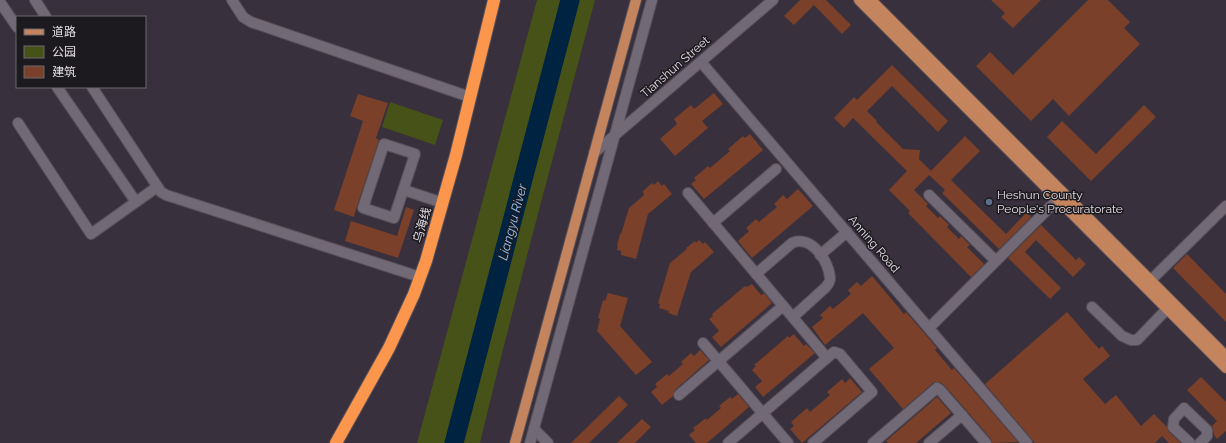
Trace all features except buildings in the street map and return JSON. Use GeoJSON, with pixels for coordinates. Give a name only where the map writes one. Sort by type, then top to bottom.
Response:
{"type":"FeatureCollection","features":[{"type":"Feature","properties":{"kind":"highway","name":"乌海线"},"geometry":{"type":"LineString","coordinates":[[336,443],[390,348],[426,261],[443,203],[494,0]]}},
{"type":"Feature","properties":{"kind":"main road"},"geometry":{"type":"LineString","coordinates":[[515,443],[636,0]]}},
{"type":"Feature","properties":{"kind":"main road"},"geometry":{"type":"LineString","coordinates":[[859,0],[1226,368]]}},
{"type":"Feature","properties":{"kind":"main road"},"geometry":{"type":"LineString","coordinates":[[871,0],[1226,356]]}},
{"type":"Feature","properties":{"kind":"street"},"geometry":{"type":"LineString","coordinates":[[35,0],[45,16]]}},
{"type":"Feature","properties":{"kind":"street"},"geometry":{"type":"LineString","coordinates":[[232,0],[243,17],[251,22],[470,96]]}},
{"type":"Feature","properties":{"kind":"street"},"geometry":{"type":"LineString","coordinates":[[530,443],[652,0]]}},
{"type":"Feature","properties":{"kind":"street","name":"Tianshun Street"},"geometry":{"type":"LineString","coordinates":[[594,153],[773,0]]}},
{"type":"Feature","properties":{"kind":"street"},"geometry":{"type":"LineString","coordinates":[[0,2],[16,26]]}},
{"type":"Feature","properties":{"kind":"street","name":"Anning Road"},"geometry":{"type":"LineString","coordinates":[[701,62],[1027,443]]}},
{"type":"Feature","properties":{"kind":"street"},"geometry":{"type":"LineString","coordinates":[[59,88],[136,202]]}},
{"type":"Feature","properties":{"kind":"street"},"geometry":{"type":"LineString","coordinates":[[93,88],[157,187],[166,195],[420,277]]}},
{"type":"Feature","properties":{"kind":"street"},"geometry":{"type":"LineString","coordinates":[[18,123],[91,234],[157,187]]}},
{"type":"Feature","properties":{"kind":"street"},"geometry":{"type":"LineString","coordinates":[[384,144],[416,154],[404,190],[394,218],[363,208],[384,144]]}},
{"type":"Feature","properties":{"kind":"street"},"geometry":{"type":"LineString","coordinates":[[713,223],[776,169]]}},
{"type":"Feature","properties":{"kind":"street"},"geometry":{"type":"LineString","coordinates":[[404,190],[443,203]]}},
{"type":"Feature","properties":{"kind":"street"},"geometry":{"type":"LineString","coordinates":[[688,193],[827,358]]}},
{"type":"Feature","properties":{"kind":"street"},"geometry":{"type":"LineString","coordinates":[[929,195],[996,261]]}},
{"type":"Feature","properties":{"kind":"street"},"geometry":{"type":"LineString","coordinates":[[929,328],[1058,199]]}},
{"type":"Feature","properties":{"kind":"street"},"geometry":{"type":"LineString","coordinates":[[1151,280],[1226,206]]}},
{"type":"Feature","properties":{"kind":"street"},"geometry":{"type":"LineString","coordinates":[[820,255],[847,232]]}},
{"type":"Feature","properties":{"kind":"street"},"geometry":{"type":"LineString","coordinates":[[756,274],[795,242],[805,242],[811,245],[826,261],[829,269],[830,281],[826,287],[793,317]]}},
{"type":"Feature","properties":{"kind":"street"},"geometry":{"type":"LineString","coordinates":[[679,395],[784,306]]}},
{"type":"Feature","properties":{"kind":"street"},"geometry":{"type":"LineString","coordinates":[[1092,307],[1122,336],[1131,340],[1137,340],[1167,309]]}},
{"type":"Feature","properties":{"kind":"street"},"geometry":{"type":"LineString","coordinates":[[703,343],[788,443]]}},
{"type":"Feature","properties":{"kind":"street"},"geometry":{"type":"LineString","coordinates":[[728,443],[834,352],[840,354],[872,392],[813,443]]}},
{"type":"Feature","properties":{"kind":"street"},"geometry":{"type":"LineString","coordinates":[[873,443],[937,388],[962,414],[986,443]]}},
{"type":"Feature","properties":{"kind":"street"},"geometry":{"type":"LineString","coordinates":[[1190,443],[1173,427],[1174,419],[1184,408],[1207,430],[1207,436],[1200,443]]}},
{"type":"Feature","properties":{"kind":"street"},"geometry":{"type":"LineString","coordinates":[[929,443],[962,414]]}},
{"type":"Feature","properties":{"kind":"street"},"geometry":{"type":"LineString","coordinates":[[534,429],[548,443]]}},
{"type":"Feature","properties":{"kind":"green space"},"geometry":{"type":"Polygon","coordinates":[[[537,0],[595,0],[530,244],[480,443],[417,443],[537,0]]]}},
{"type":"Feature","properties":{"kind":"green space"},"geometry":{"type":"Polygon","coordinates":[[[390,102],[443,120],[435,145],[382,127],[390,102]]]}},
{"type":"Feature","properties":{"kind":"waterway","name":"Liangyu River"},"geometry":{"type":"LineString","coordinates":[[454,443],[570,0]]}},
{"type":"Feature","properties":{"kind":"place","name":"Heshun County People's Procuratorate"},"geometry":{"type":"Point","coordinates":[989,202]}}]}
